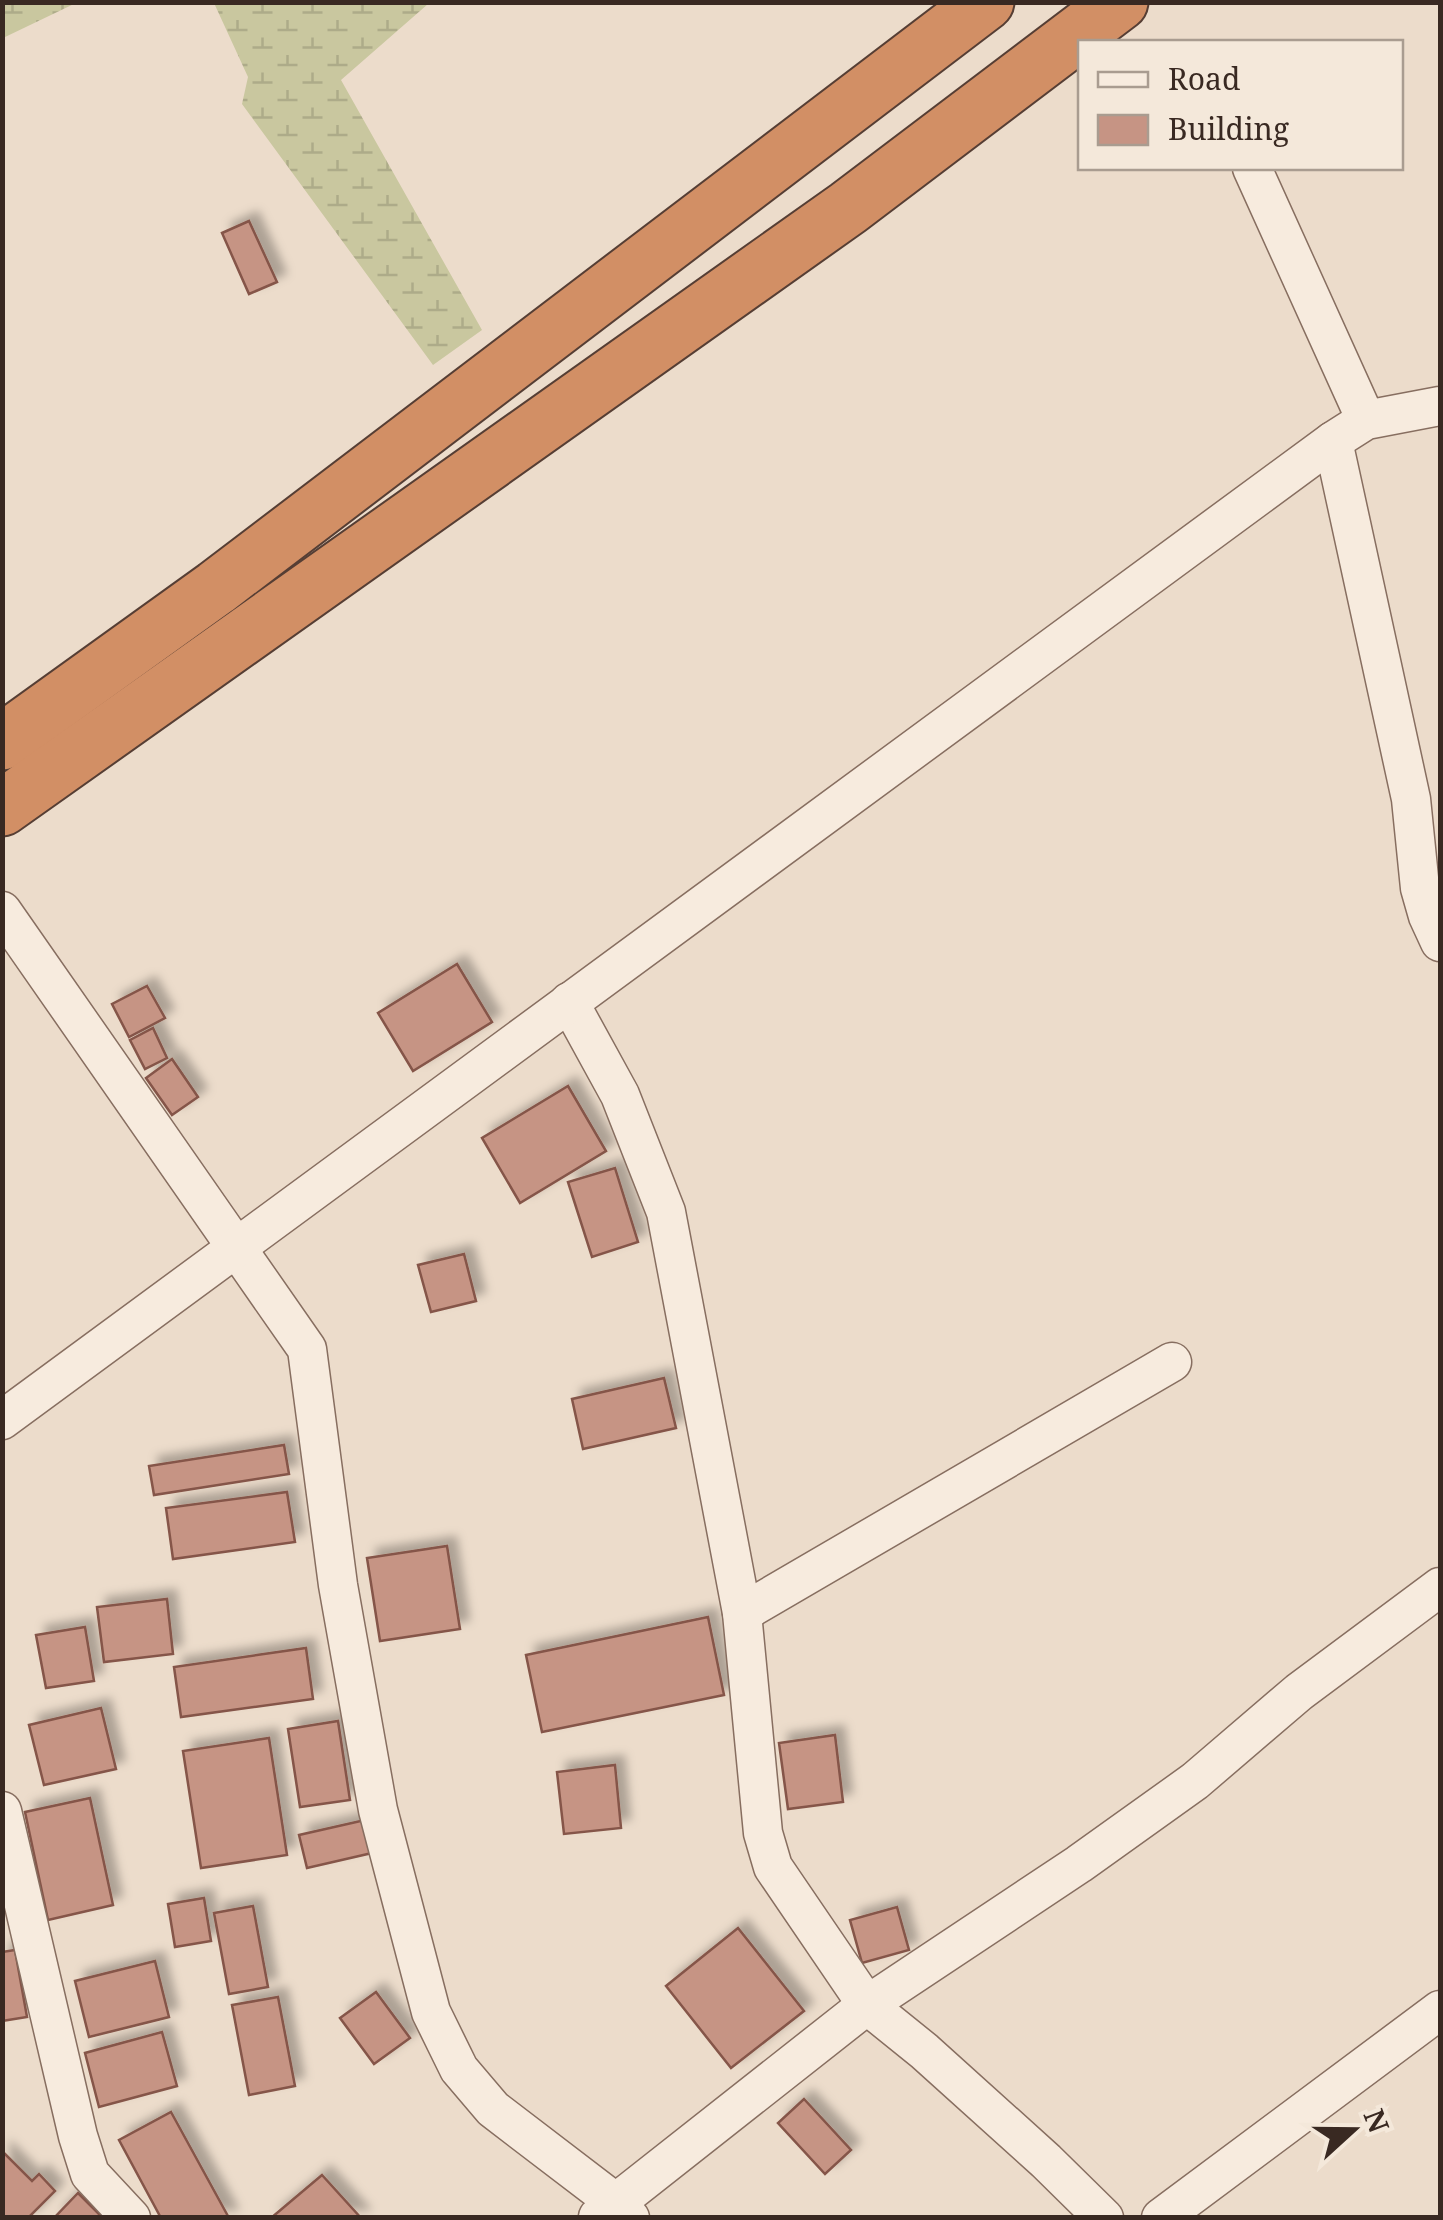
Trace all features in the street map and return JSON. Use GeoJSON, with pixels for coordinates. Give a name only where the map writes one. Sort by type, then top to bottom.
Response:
{"type":"FeatureCollection","features":[{"type":"Feature","properties":{"kind":"highway"},"geometry":{"type":"LineString","coordinates":[[2,742],[216,588],[986,2]]}},
{"type":"Feature","properties":{"kind":"highway"},"geometry":{"type":"LineString","coordinates":[[1083,40],[1105,24]]}},
{"type":"Feature","properties":{"kind":"highway"},"geometry":{"type":"LineString","coordinates":[[2,808],[1078,43]]}},
{"type":"Feature","properties":{"kind":"street"},"geometry":{"type":"LineString","coordinates":[[1253,170],[1366,420]]}},
{"type":"Feature","properties":{"kind":"street"},"geometry":{"type":"LineString","coordinates":[[2,1420],[1333,441],[1366,420],[1440,406]]}},
{"type":"Feature","properties":{"kind":"street"},"geometry":{"type":"LineString","coordinates":[[1333,441],[1426,796],[1420,888],[1440,942]]}},
{"type":"Feature","properties":{"kind":"street"},"geometry":{"type":"LineString","coordinates":[[2,911],[307,1349],[338,1585],[378,1810],[431,2012],[459,2069],[492,2109],[614,2213],[867,2006],[1166,1802],[1299,1692],[1440,1587]]}},
{"type":"Feature","properties":{"kind":"street"},"geometry":{"type":"LineString","coordinates":[[570,1002],[620,1096],[666,1212],[742,1613],[763,1832],[774,1867],[867,2006],[938,2063],[1104,2218]]}},
{"type":"Feature","properties":{"kind":"street"},"geometry":{"type":"LineString","coordinates":[[742,1613],[1172,1362]]}},
{"type":"Feature","properties":{"kind":"street"},"geometry":{"type":"LineString","coordinates":[[3,1814],[90,2174],[131,2218]]}},
{"type":"Feature","properties":{"kind":"street"},"geometry":{"type":"LineString","coordinates":[[1161,2218],[1440,2010]]}},
{"type":"Feature","properties":{"kind":"green space"},"geometry":{"type":"Polygon","coordinates":[[[3,2],[76,2],[76,3],[3,38],[3,2]]]}},
{"type":"Feature","properties":{"kind":"green space"},"geometry":{"type":"Polygon","coordinates":[[[214,3],[427,3],[341,80],[482,330],[433,365],[242,104],[248,77],[214,3]]]}},
{"type":"Feature","properties":{"kind":"building"},"geometry":{"type":"Polygon","coordinates":[[[249,221],[277,282],[249,294],[222,233],[249,221]]]}},
{"type":"Feature","properties":{"kind":"building"},"geometry":{"type":"Polygon","coordinates":[[[457,964],[492,1022],[413,1071],[378,1013],[457,964]]]}},
{"type":"Feature","properties":{"kind":"building"},"geometry":{"type":"Polygon","coordinates":[[[147,986],[165,1018],[129,1037],[112,1004],[147,986]]]}},
{"type":"Feature","properties":{"kind":"building"},"geometry":{"type":"Polygon","coordinates":[[[153,1028],[167,1058],[145,1069],[130,1040],[153,1028]]]}},
{"type":"Feature","properties":{"kind":"building"},"geometry":{"type":"Polygon","coordinates":[[[172,1059],[198,1097],[172,1115],[146,1078],[172,1059]]]}},
{"type":"Feature","properties":{"kind":"building"},"geometry":{"type":"Polygon","coordinates":[[[568,1086],[606,1151],[520,1203],[482,1138],[568,1086]]]}},
{"type":"Feature","properties":{"kind":"building"},"geometry":{"type":"Polygon","coordinates":[[[615,1168],[638,1242],[592,1257],[568,1182],[615,1168]]]}},
{"type":"Feature","properties":{"kind":"building"},"geometry":{"type":"Polygon","coordinates":[[[464,1254],[476,1301],[431,1312],[418,1265],[464,1254]]]}},
{"type":"Feature","properties":{"kind":"building"},"geometry":{"type":"Polygon","coordinates":[[[664,1378],[676,1428],[583,1449],[572,1399],[664,1378]]]}},
{"type":"Feature","properties":{"kind":"building"},"geometry":{"type":"Polygon","coordinates":[[[284,1445],[289,1474],[154,1495],[149,1466],[284,1445]]]}},
{"type":"Feature","properties":{"kind":"building"},"geometry":{"type":"Polygon","coordinates":[[[287,1492],[295,1542],[173,1559],[166,1508],[287,1492]]]}},
{"type":"Feature","properties":{"kind":"building"},"geometry":{"type":"Polygon","coordinates":[[[447,1546],[460,1629],[380,1641],[367,1558],[447,1546]]]}},
{"type":"Feature","properties":{"kind":"building"},"geometry":{"type":"Polygon","coordinates":[[[167,1599],[173,1654],[104,1662],[97,1607],[167,1599]]]}},
{"type":"Feature","properties":{"kind":"building"},"geometry":{"type":"Polygon","coordinates":[[[708,1617],[724,1695],[542,1732],[526,1655],[708,1617]]]}},
{"type":"Feature","properties":{"kind":"building"},"geometry":{"type":"Polygon","coordinates":[[[85,1627],[94,1681],[46,1688],[36,1635],[85,1627]]]}},
{"type":"Feature","properties":{"kind":"building"},"geometry":{"type":"Polygon","coordinates":[[[306,1648],[313,1699],[181,1717],[174,1667],[306,1648]]]}},
{"type":"Feature","properties":{"kind":"building"},"geometry":{"type":"Polygon","coordinates":[[[101,1708],[116,1769],[44,1785],[29,1725],[101,1708]]]}},
{"type":"Feature","properties":{"kind":"building"},"geometry":{"type":"Polygon","coordinates":[[[338,1721],[350,1800],[300,1807],[288,1729],[338,1721]]]}},
{"type":"Feature","properties":{"kind":"building"},"geometry":{"type":"Polygon","coordinates":[[[835,1735],[843,1802],[788,1809],[779,1743],[835,1735]]]}},
{"type":"Feature","properties":{"kind":"building"},"geometry":{"type":"Polygon","coordinates":[[[269,1738],[287,1855],[201,1868],[183,1751],[269,1738]]]}},
{"type":"Feature","properties":{"kind":"building"},"geometry":{"type":"Polygon","coordinates":[[[615,1765],[621,1828],[564,1834],[557,1772],[615,1765]]]}},
{"type":"Feature","properties":{"kind":"building"},"geometry":{"type":"Polygon","coordinates":[[[90,1798],[113,1905],[48,1920],[25,1812],[90,1798]]]}},
{"type":"Feature","properties":{"kind":"building"},"geometry":{"type":"Polygon","coordinates":[[[365,1820],[372,1853],[307,1868],[299,1835],[365,1820]]]}},
{"type":"Feature","properties":{"kind":"building"},"geometry":{"type":"Polygon","coordinates":[[[204,1898],[211,1941],[175,1947],[168,1904],[204,1898]]]}},
{"type":"Feature","properties":{"kind":"building"},"geometry":{"type":"Polygon","coordinates":[[[253,1906],[268,1987],[229,1994],[214,1913],[253,1906]]]}},
{"type":"Feature","properties":{"kind":"building"},"geometry":{"type":"Polygon","coordinates":[[[897,1907],[909,1950],[862,1963],[850,1920],[897,1907]]]}},
{"type":"Feature","properties":{"kind":"building"},"geometry":{"type":"Polygon","coordinates":[[[738,1928],[804,2011],[731,2068],[666,1986],[738,1928]]]}},
{"type":"Feature","properties":{"kind":"building"},"geometry":{"type":"Polygon","coordinates":[[[15,1950],[27,2017],[2,2021],[2,1952],[15,1950]]]}},
{"type":"Feature","properties":{"kind":"building"},"geometry":{"type":"Polygon","coordinates":[[[155,1961],[169,2017],[89,2037],[75,1981],[155,1961]]]}},
{"type":"Feature","properties":{"kind":"building"},"geometry":{"type":"Polygon","coordinates":[[[376,1992],[410,2038],[374,2064],[340,2018],[376,1992]]]}},
{"type":"Feature","properties":{"kind":"building"},"geometry":{"type":"Polygon","coordinates":[[[278,1997],[295,2086],[249,2095],[232,2005],[278,1997]]]}},
{"type":"Feature","properties":{"kind":"building"},"geometry":{"type":"Polygon","coordinates":[[[162,2032],[177,2086],[99,2107],[85,2053],[162,2032]]]}},
{"type":"Feature","properties":{"kind":"building"},"geometry":{"type":"Polygon","coordinates":[[[804,2099],[851,2150],[825,2174],[778,2123],[804,2099]]]}},
{"type":"Feature","properties":{"kind":"building"},"geometry":{"type":"Polygon","coordinates":[[[171,2112],[229,2218],[161,2218],[119,2140],[171,2112]]]}},
{"type":"Feature","properties":{"kind":"building"},"geometry":{"type":"Polygon","coordinates":[[[2,2151],[32,2181],[39,2174],[55,2191],[28,2218],[2,2218],[2,2151]]]}},
{"type":"Feature","properties":{"kind":"building"},"geometry":{"type":"Polygon","coordinates":[[[322,2175],[361,2218],[271,2218],[322,2175]]]}},
{"type":"Feature","properties":{"kind":"building"},"geometry":{"type":"Polygon","coordinates":[[[78,2193],[103,2218],[54,2218],[78,2193]]]}}]}
